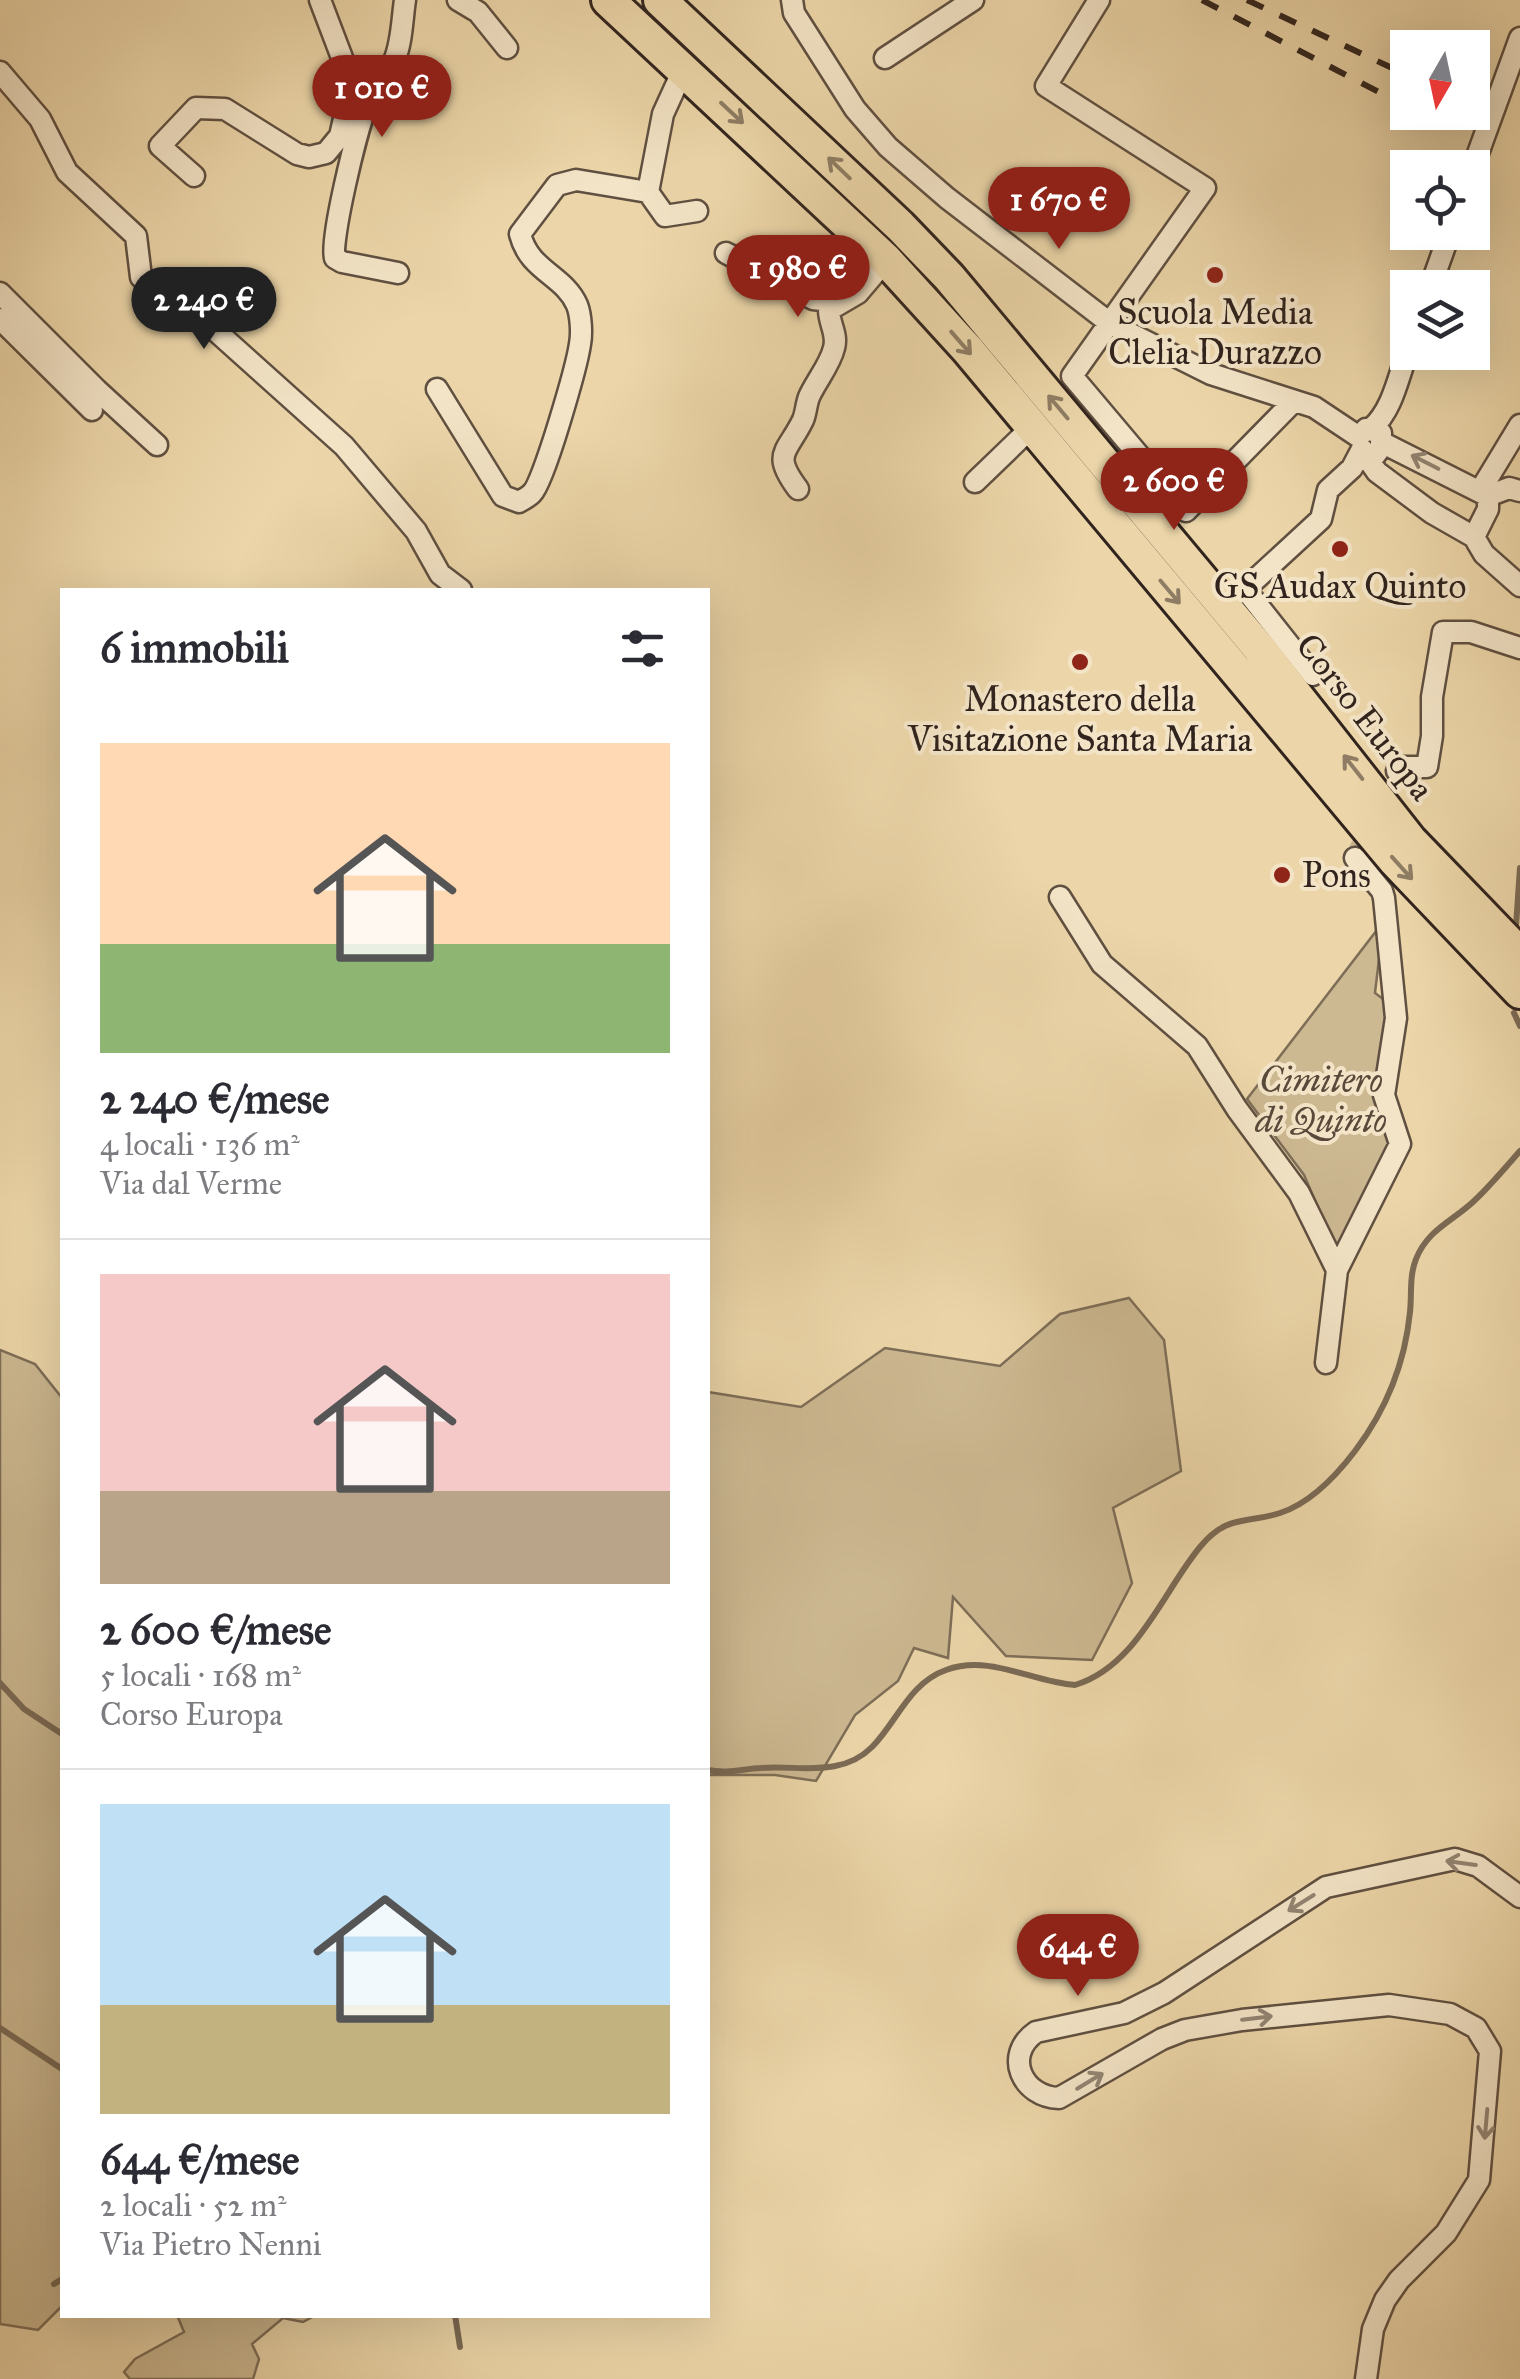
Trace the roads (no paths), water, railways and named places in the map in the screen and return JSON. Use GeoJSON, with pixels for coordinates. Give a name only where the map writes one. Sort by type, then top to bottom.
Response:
{"type":"FeatureCollection","features":[{"type":"Feature","properties":{"kind":"main road","name":"Corso Europa"},"geometry":{"type":"LineString","coordinates":[[608,0],[684,68],[1032,427],[1395,861],[1508,955]]}},
{"type":"Feature","properties":{"kind":"main road","name":"Corso Europa"},"geometry":{"type":"LineString","coordinates":[[660,0],[900,226],[948,277],[1259,648],[1410,840],[1508,955],[1520,992]]}},
{"type":"Feature","properties":{"kind":"street"},"geometry":{"type":"LineString","coordinates":[[194,176],[160,146],[196,108],[226,109],[308,157],[326,153],[340,136],[352,84],[320,0]]}},
{"type":"Feature","properties":{"kind":"street"},"geometry":{"type":"LineString","coordinates":[[398,273],[342,262],[335,258],[332,246],[354,146],[366,106],[394,59],[405,0]]}},
{"type":"Feature","properties":{"kind":"street"},"geometry":{"type":"LineString","coordinates":[[458,0],[478,12],[507,48]]}},
{"type":"Feature","properties":{"kind":"street"},"geometry":{"type":"LineString","coordinates":[[792,0],[794,13],[839,86],[888,147],[947,198],[1112,324],[1211,374],[1314,407],[1370,442],[1484,494],[1519,491]]}},
{"type":"Feature","properties":{"kind":"street"},"geometry":{"type":"LineString","coordinates":[[885,58],[973,0]]}},
{"type":"Feature","properties":{"kind":"street"},"geometry":{"type":"LineString","coordinates":[[1098,0],[1046,86],[1205,188],[1072,376],[1186,511],[1294,401]]}},
{"type":"Feature","properties":{"kind":"street"},"geometry":{"type":"LineString","coordinates":[[1479,150],[1520,38]]}},
{"type":"Feature","properties":{"kind":"street"},"geometry":{"type":"LineString","coordinates":[[648,192],[664,114],[684,68]]}},
{"type":"Feature","properties":{"kind":"street"},"geometry":{"type":"LineString","coordinates":[[0,72],[40,119],[67,172],[136,236],[141,277],[198,315],[344,446],[416,531],[440,574],[458,588]]}},
{"type":"Feature","properties":{"kind":"street"},"geometry":{"type":"LineString","coordinates":[[437,389],[503,496],[519,502],[534,493],[546,469],[580,343],[579,308],[566,288],[540,270],[522,245],[520,234],[557,185],[576,180],[648,192],[665,216],[697,211]]}},
{"type":"Feature","properties":{"kind":"street"},"geometry":{"type":"LineString","coordinates":[[726,252],[813,299],[822,300],[880,266]]}},
{"type":"Feature","properties":{"kind":"street"},"geometry":{"type":"LineString","coordinates":[[798,489],[784,470],[782,449],[804,418],[808,400],[834,349],[836,333],[829,324],[830,310],[858,293],[880,266]]}},
{"type":"Feature","properties":{"kind":"street"},"geometry":{"type":"LineString","coordinates":[[0,293],[96,390],[157,444]]}},
{"type":"Feature","properties":{"kind":"street"},"geometry":{"type":"LineString","coordinates":[[0,318],[92,410]]}},
{"type":"Feature","properties":{"kind":"street"},"geometry":{"type":"LineString","coordinates":[[1312,675],[1245,588],[1321,519],[1328,490],[1352,468],[1370,442],[1401,370]]}},
{"type":"Feature","properties":{"kind":"street"},"geometry":{"type":"LineString","coordinates":[[1479,546],[1488,509],[1484,494],[1520,425]]}},
{"type":"Feature","properties":{"kind":"street"},"geometry":{"type":"LineString","coordinates":[[974,482],[1032,427]]}},
{"type":"Feature","properties":{"kind":"street"},"geometry":{"type":"LineString","coordinates":[[1370,442],[1370,462],[1377,472],[1479,546],[1520,586]]}},
{"type":"Feature","properties":{"kind":"street"},"geometry":{"type":"LineString","coordinates":[[1398,772],[1402,767],[1427,768],[1432,697],[1444,632],[1471,632],[1513,644]]}},
{"type":"Feature","properties":{"kind":"street"},"geometry":{"type":"LineString","coordinates":[[1326,1364],[1338,1270],[1400,1144],[1384,1096],[1396,1018],[1384,898],[1355,858]]}},
{"type":"Feature","properties":{"kind":"street"},"geometry":{"type":"LineString","coordinates":[[1060,897],[1102,964],[1197,1046],[1237,1109],[1300,1193],[1338,1270]]}},
{"type":"Feature","properties":{"kind":"street"},"geometry":{"type":"LineString","coordinates":[[1366,2379],[1373,2329],[1385,2300],[1399,2280],[1446,2234],[1480,2180],[1490,2051],[1476,2028],[1450,2014],[1389,2004],[1242,2020],[1185,2030],[1162,2039],[1059,2098],[1048,2097],[1030,2086],[1018,2062],[1023,2044],[1036,2032],[1124,2012],[1164,1993],[1326,1887],[1455,1859],[1478,1866],[1520,1897]]}},
{"type":"Feature","properties":{"kind":"waterway"},"geometry":{"type":"LineString","coordinates":[[1516,926],[1520,868]]}},
{"type":"Feature","properties":{"kind":"waterway"},"geometry":{"type":"LineString","coordinates":[[1514,1013],[1520,1026]]}},
{"type":"Feature","properties":{"kind":"waterway"},"geometry":{"type":"LineString","coordinates":[[710,1770],[819,1768],[847,1763],[872,1747],[922,1684],[962,1666],[995,1667],[1075,1685],[1097,1676],[1132,1645],[1186,1565],[1219,1529],[1302,1503],[1348,1460],[1376,1419],[1399,1368],[1410,1312],[1412,1272],[1421,1249],[1434,1233],[1480,1195],[1520,1151]]}},
{"type":"Feature","properties":{"kind":"waterway"},"geometry":{"type":"LineString","coordinates":[[0,1683],[24,1709],[60,1733]]}},
{"type":"Feature","properties":{"kind":"waterway"},"geometry":{"type":"LineString","coordinates":[[0,2028],[60,2068]]}},
{"type":"Feature","properties":{"kind":"waterway"},"geometry":{"type":"LineString","coordinates":[[54,2284],[60,2280]]}},
{"type":"Feature","properties":{"kind":"waterway"},"geometry":{"type":"LineString","coordinates":[[455,2318],[460,2347]]}},
{"type":"Feature","properties":{"kind":"tunnel"},"geometry":{"type":"LineString","coordinates":[[1355,858],[1397,771]]}},
{"type":"Feature","properties":{"kind":"railway"},"geometry":{"type":"LineString","coordinates":[[1202,0],[1390,98]]}},
{"type":"Feature","properties":{"kind":"railway"},"geometry":{"type":"LineString","coordinates":[[1247,0],[1390,67]]}},
{"type":"Feature","properties":{"kind":"place","name":"Scuola Media Clelia Durazzo"},"geometry":{"type":"Point","coordinates":[1215,275]}},
{"type":"Feature","properties":{"kind":"place","name":"GS Audax Quinto"},"geometry":{"type":"Point","coordinates":[1340,549]}},
{"type":"Feature","properties":{"kind":"place","name":"Monastero della Visitazione Santa Maria"},"geometry":{"type":"Point","coordinates":[1080,662]}},
{"type":"Feature","properties":{"kind":"place","name":"Pons"},"geometry":{"type":"Point","coordinates":[1282,875]}},
{"type":"Feature","properties":{"kind":"park label","name":"Cimitero di Quinto"},"geometry":{"type":"Point","coordinates":[1321,1100]}}]}
